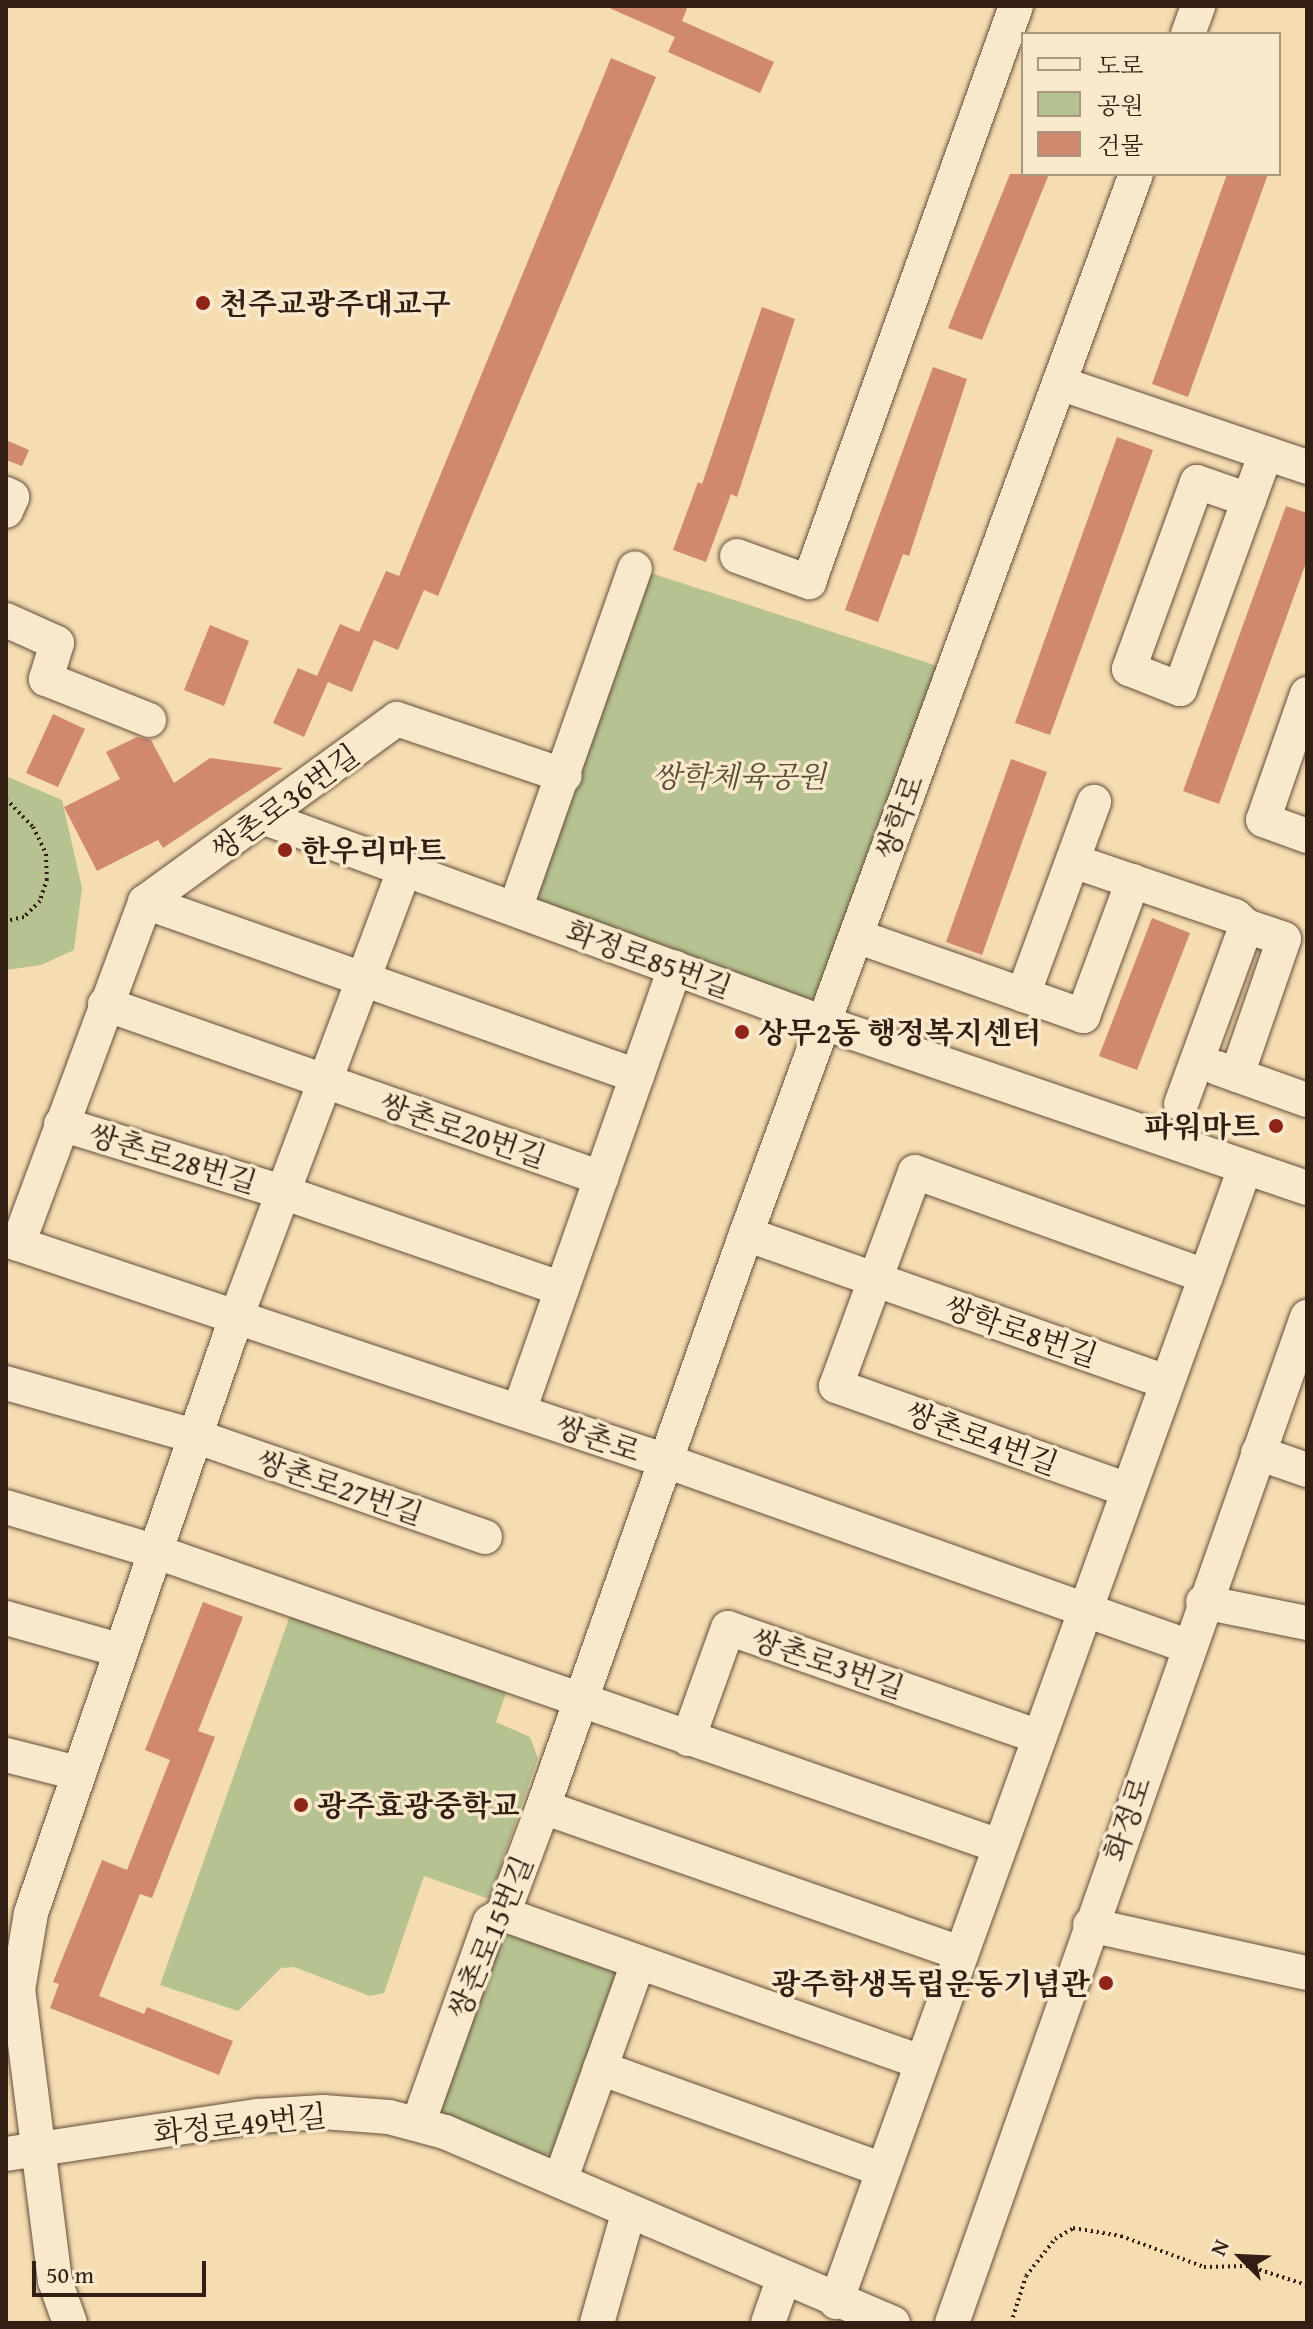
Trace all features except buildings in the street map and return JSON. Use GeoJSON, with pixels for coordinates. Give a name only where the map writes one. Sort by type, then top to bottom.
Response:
{"type":"FeatureCollection","features":[{"type":"Feature","properties":{"kind":"street"},"geometry":{"type":"LineString","coordinates":[[737,556],[809,582],[1016,6]]}},
{"type":"Feature","properties":{"kind":"street"},"geometry":{"type":"LineString","coordinates":[[1189,32],[1198,6]]}},
{"type":"Feature","properties":{"kind":"street","name":"쌍학로"},"geometry":{"type":"LineString","coordinates":[[666,1461],[746,1234],[1135,176]]}},
{"type":"Feature","properties":{"kind":"street"},"geometry":{"type":"LineString","coordinates":[[1059,383],[1307,467]]}},
{"type":"Feature","properties":{"kind":"street"},"geometry":{"type":"LineString","coordinates":[[1249,500],[1197,482],[1129,669],[1180,689],[1249,500],[1266,453]]}},
{"type":"Feature","properties":{"kind":"street"},"geometry":{"type":"LineString","coordinates":[[6,494],[12,497],[6,511]]}},
{"type":"Feature","properties":{"kind":"street"},"geometry":{"type":"LineString","coordinates":[[515,909],[565,776],[635,568]]}},
{"type":"Feature","properties":{"kind":"street"},"geometry":{"type":"LineString","coordinates":[[6,620],[57,643],[46,679],[149,720]]}},
{"type":"Feature","properties":{"kind":"street"},"geometry":{"type":"LineString","coordinates":[[1307,694],[1263,820],[1307,836]]}},
{"type":"Feature","properties":{"kind":"street","name":"쌍촌로36번길"},"geometry":{"type":"LineString","coordinates":[[145,902],[265,818],[397,719],[565,776]]}},
{"type":"Feature","properties":{"kind":"street"},"geometry":{"type":"LineString","coordinates":[[1023,995],[1094,802]]}},
{"type":"Feature","properties":{"kind":"street","name":"화정로85번길"},"geometry":{"type":"LineString","coordinates":[[265,818],[824,1023],[1307,1188]]}},
{"type":"Feature","properties":{"kind":"street"},"geometry":{"type":"LineString","coordinates":[[1073,861],[1235,916],[1246,926],[1284,939],[1237,1075]]}},
{"type":"Feature","properties":{"kind":"street","name":"쌍촌로28번길"},"geometry":{"type":"LineString","coordinates":[[237,1315],[405,869]]}},
{"type":"Feature","properties":{"kind":"street"},"geometry":{"type":"LineString","coordinates":[[856,936],[1083,1016],[1133,881]]}},
{"type":"Feature","properties":{"kind":"street"},"geometry":{"type":"LineString","coordinates":[[12,1242],[61,1124],[145,902],[637,1076]]}},
{"type":"Feature","properties":{"kind":"street"},"geometry":{"type":"LineString","coordinates":[[1181,1104],[1246,926]]}},
{"type":"Feature","properties":{"kind":"street"},"geometry":{"type":"LineString","coordinates":[[519,1411],[675,968]]}},
{"type":"Feature","properties":{"kind":"street"},"geometry":{"type":"LineString","coordinates":[[105,1004],[324,1083]]}},
{"type":"Feature","properties":{"kind":"street"},"geometry":{"type":"LineString","coordinates":[[1197,1061],[1307,1100]]}},
{"type":"Feature","properties":{"kind":"street","name":"쌍촌로20번길"},"geometry":{"type":"LineString","coordinates":[[324,1083],[601,1178]]}},
{"type":"Feature","properties":{"kind":"street","name":"쌍촌로28번길"},"geometry":{"type":"LineString","coordinates":[[61,1124],[285,1193]]}},
{"type":"Feature","properties":{"kind":"street"},"geometry":{"type":"LineString","coordinates":[[836,2302],[1245,1168]]}},
{"type":"Feature","properties":{"kind":"street"},"geometry":{"type":"LineString","coordinates":[[875,1280],[915,1172],[1206,1276]]}},
{"type":"Feature","properties":{"kind":"street"},"geometry":{"type":"LineString","coordinates":[[285,1193],[562,1289]]}},
{"type":"Feature","properties":{"kind":"street","name":"쌍학로8번길"},"geometry":{"type":"LineString","coordinates":[[746,1234],[1167,1382]]}},
{"type":"Feature","properties":{"kind":"street","name":"쌍촌로"},"geometry":{"type":"LineString","coordinates":[[12,1242],[666,1461],[1187,1646]]}},
{"type":"Feature","properties":{"kind":"street","name":"쌍촌로4번길"},"geometry":{"type":"LineString","coordinates":[[875,1280],[836,1386],[1128,1490]]}},
{"type":"Feature","properties":{"kind":"street"},"geometry":{"type":"LineString","coordinates":[[70,2323],[55,2281],[22,2152],[18,1990],[21,1890],[77,1773],[237,1315]]}},
{"type":"Feature","properties":{"kind":"street","name":"화정로"},"geometry":{"type":"LineString","coordinates":[[952,2323],[1187,1646],[1307,1317]]}},
{"type":"Feature","properties":{"kind":"street","name":"쌍촌로27번길"},"geometry":{"type":"LineString","coordinates":[[6,1383],[195,1436],[485,1537]]}},
{"type":"Feature","properties":{"kind":"street"},"geometry":{"type":"LineString","coordinates":[[1258,1453],[1307,1470]]}},
{"type":"Feature","properties":{"kind":"street","name":"쌍촌로15번길"},"geometry":{"type":"LineString","coordinates":[[418,2124],[490,1922],[503,1914],[666,1461]]}},
{"type":"Feature","properties":{"kind":"street"},"geometry":{"type":"LineString","coordinates":[[6,1507],[154,1551],[579,1704],[999,1846]]}},
{"type":"Feature","properties":{"kind":"street"},"geometry":{"type":"LineString","coordinates":[[1203,1602],[1307,1623]]}},
{"type":"Feature","properties":{"kind":"street"},"geometry":{"type":"LineString","coordinates":[[6,1618],[119,1650]]}},
{"type":"Feature","properties":{"kind":"street","name":"쌍촌로3번길"},"geometry":{"type":"LineString","coordinates":[[688,1739],[728,1628],[1039,1737]]}},
{"type":"Feature","properties":{"kind":"street"},"geometry":{"type":"LineString","coordinates":[[6,1755],[77,1773]]}},
{"type":"Feature","properties":{"kind":"street"},"geometry":{"type":"LineString","coordinates":[[543,1807],[961,1953]]}},
{"type":"Feature","properties":{"kind":"street"},"geometry":{"type":"LineString","coordinates":[[503,1914],[922,2062]]}},
{"type":"Feature","properties":{"kind":"street"},"geometry":{"type":"LineString","coordinates":[[1090,1925],[1307,1973]]}},
{"type":"Feature","properties":{"kind":"street"},"geometry":{"type":"LineString","coordinates":[[560,2181],[638,1963]]}},
{"type":"Feature","properties":{"kind":"street"},"geometry":{"type":"LineString","coordinates":[[600,2068],[883,2170]]}},
{"type":"Feature","properties":{"kind":"street","name":"화정로49번길"},"geometry":{"type":"LineString","coordinates":[[22,2152],[323,2112],[418,2124],[560,2181],[783,2280],[893,2323]]}},
{"type":"Feature","properties":{"kind":"street"},"geometry":{"type":"LineString","coordinates":[[597,2323],[629,2211]]}},
{"type":"Feature","properties":{"kind":"street"},"geometry":{"type":"LineString","coordinates":[[768,2323],[783,2280]]}},
{"type":"Feature","properties":{"kind":"path"},"geometry":{"type":"LineString","coordinates":[[6,799],[33,827],[46,854],[47,879],[40,901],[24,917],[6,921]]}},
{"type":"Feature","properties":{"kind":"path"},"geometry":{"type":"LineString","coordinates":[[1011,2323],[1026,2276],[1055,2239],[1073,2228],[1121,2236],[1204,2267],[1248,2266],[1307,2285]]}},
{"type":"Feature","properties":{"kind":"green space","name":"쌍학체육공원"},"geometry":{"type":"Polygon","coordinates":[[[635,568],[953,671],[824,1023],[515,909],[635,568]]]}},
{"type":"Feature","properties":{"kind":"green space"},"geometry":{"type":"Polygon","coordinates":[[[6,776],[62,800],[82,888],[74,950],[41,965],[6,970],[6,776]]]}},
{"type":"Feature","properties":{"kind":"green space"},"geometry":{"type":"Polygon","coordinates":[[[292,1610],[508,1687],[496,1722],[530,1737],[538,1758],[489,1899],[424,1876],[384,1993],[370,1996],[294,1967],[281,1968],[238,2011],[160,1985],[292,1610]]]}},
{"type":"Feature","properties":{"kind":"green space"},"geometry":{"type":"Polygon","coordinates":[[[493,1929],[621,1967],[563,2150],[536,2158],[428,2113],[493,1929]]]}},
{"type":"Feature","properties":{"kind":"place","name":"천주교광주대교구"},"geometry":{"type":"Point","coordinates":[203,303]}},
{"type":"Feature","properties":{"kind":"place","name":"한우리마트"},"geometry":{"type":"Point","coordinates":[285,850]}},
{"type":"Feature","properties":{"kind":"place","name":"상무2동 행정복지센터"},"geometry":{"type":"Point","coordinates":[742,1032]}},
{"type":"Feature","properties":{"kind":"place","name":"파워마트"},"geometry":{"type":"Point","coordinates":[1276,1126]}},
{"type":"Feature","properties":{"kind":"place","name":"광주효광중학교"},"geometry":{"type":"Point","coordinates":[301,1805]}},
{"type":"Feature","properties":{"kind":"place","name":"광주학생독립운동기념관"},"geometry":{"type":"Point","coordinates":[1106,1983]}}]}
